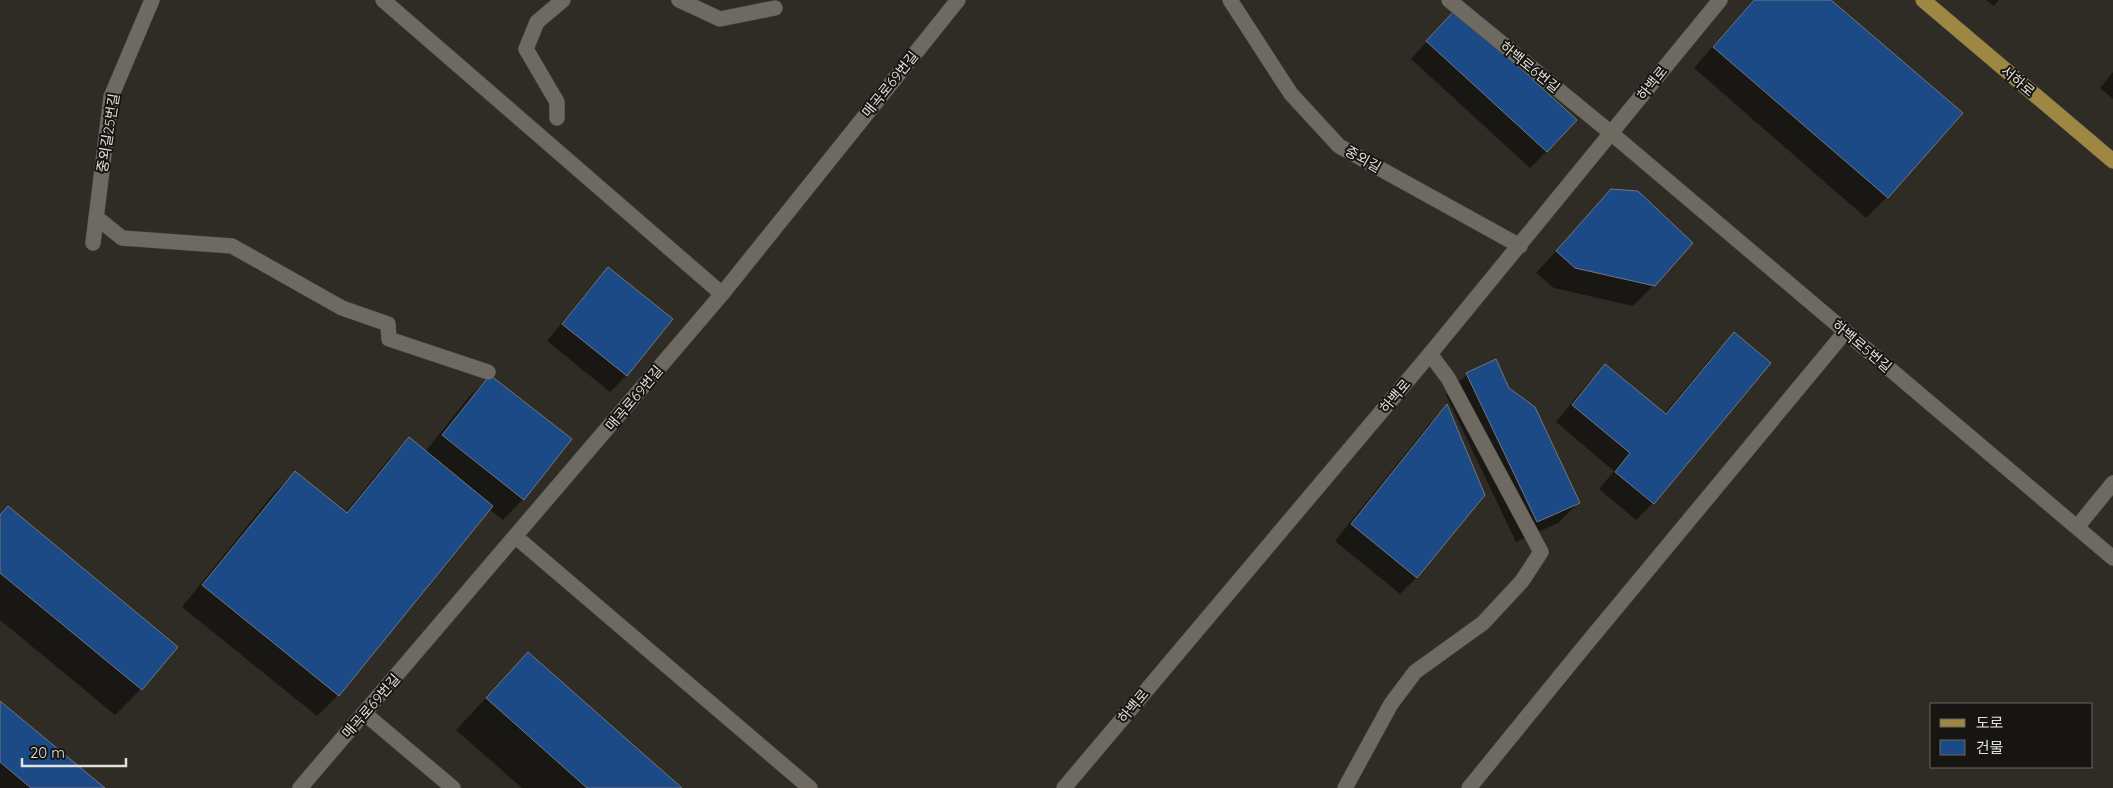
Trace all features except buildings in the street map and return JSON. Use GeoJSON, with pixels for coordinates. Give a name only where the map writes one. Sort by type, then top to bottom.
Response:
{"type":"FeatureCollection","features":[{"type":"Feature","properties":{"kind":"main road","name":"서하로"},"geometry":{"type":"LineString","coordinates":[[1923,0],[2113,161]]}},
{"type":"Feature","properties":{"kind":"street","name":"중외길25번길"},"geometry":{"type":"LineString","coordinates":[[93,243],[111,97],[152,0]]}},
{"type":"Feature","properties":{"kind":"street"},"geometry":{"type":"LineString","coordinates":[[382,0],[722,294]]}},
{"type":"Feature","properties":{"kind":"street"},"geometry":{"type":"LineString","coordinates":[[557,118],[557,102],[526,49],[537,22],[563,0]]}},
{"type":"Feature","properties":{"kind":"street"},"geometry":{"type":"LineString","coordinates":[[679,0],[720,19],[775,8]]}},
{"type":"Feature","properties":{"kind":"street","name":"매곡로69번길"},"geometry":{"type":"LineString","coordinates":[[300,788],[722,294],[958,0]]}},
{"type":"Feature","properties":{"kind":"street","name":"중외길"},"geometry":{"type":"LineString","coordinates":[[1230,0],[1291,94],[1339,146],[1520,246]]}},
{"type":"Feature","properties":{"kind":"street","name":"하백로6번길"},"geometry":{"type":"LineString","coordinates":[[1449,0],[1611,133]]}},
{"type":"Feature","properties":{"kind":"street","name":"하백로"},"geometry":{"type":"LineString","coordinates":[[1064,788],[1520,246],[1720,0]]}},
{"type":"Feature","properties":{"kind":"street","name":"하백로5번길"},"geometry":{"type":"LineString","coordinates":[[1611,133],[2113,558]]}},
{"type":"Feature","properties":{"kind":"street"},"geometry":{"type":"LineString","coordinates":[[96,217],[122,238],[232,246],[342,308],[388,324],[389,339],[488,372]]}},
{"type":"Feature","properties":{"kind":"street"},"geometry":{"type":"LineString","coordinates":[[1470,788],[1583,648],[1845,332]]}},
{"type":"Feature","properties":{"kind":"street"},"geometry":{"type":"LineString","coordinates":[[1345,788],[1391,704],[1415,672],[1483,623],[1522,581],[1541,552],[1448,378],[1430,354]]}},
{"type":"Feature","properties":{"kind":"street"},"geometry":{"type":"LineString","coordinates":[[2077,527],[2113,483]]}},
{"type":"Feature","properties":{"kind":"street"},"geometry":{"type":"LineString","coordinates":[[516,537],[810,788]]}},
{"type":"Feature","properties":{"kind":"street"},"geometry":{"type":"LineString","coordinates":[[364,713],[453,788]]}}]}
